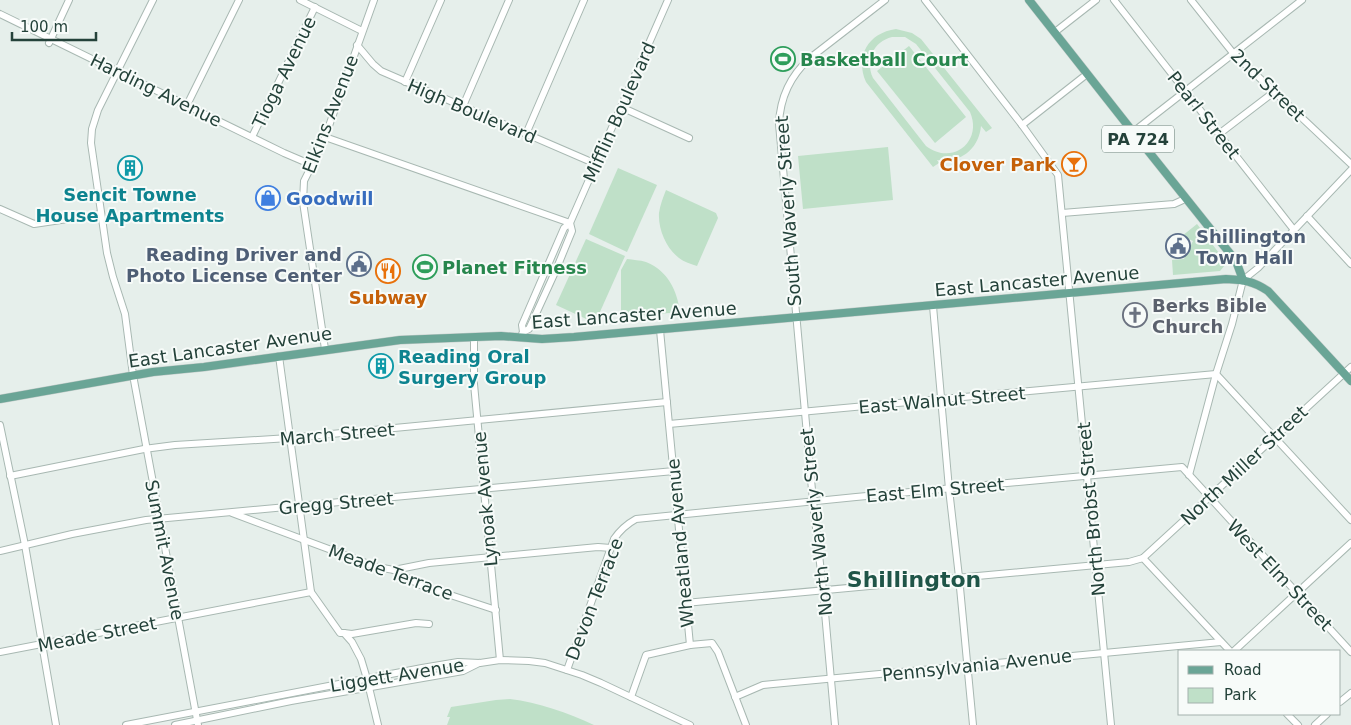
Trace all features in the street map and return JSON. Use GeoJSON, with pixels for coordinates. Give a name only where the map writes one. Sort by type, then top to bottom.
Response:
{"type":"FeatureCollection","features":[{"type":"Feature","properties":{"kind":"main road","name":"PA 724"},"geometry":{"type":"LineString","coordinates":[[1030,0],[1185,199],[1236,261],[1243,280]]}},
{"type":"Feature","properties":{"kind":"main road","name":"East Lancaster Avenue"},"geometry":{"type":"LineString","coordinates":[[0,399],[133,375],[400,340],[522,335],[542,339],[1226,279],[1243,280]]}},
{"type":"Feature","properties":{"kind":"main road"},"geometry":{"type":"LineString","coordinates":[[1243,280],[1260,286],[1273,296],[1351,381]]}},
{"type":"Feature","properties":{"kind":"street"},"geometry":{"type":"LineString","coordinates":[[50,40],[69,0]]}},
{"type":"Feature","properties":{"kind":"street","name":"Summit Avenue"},"geometry":{"type":"LineString","coordinates":[[153,0],[98,110],[92,129],[92,152],[109,264],[125,314],[133,375],[197,723]]}},
{"type":"Feature","properties":{"kind":"street"},"geometry":{"type":"LineString","coordinates":[[187,105],[239,0]]}},
{"type":"Feature","properties":{"kind":"street"},"geometry":{"type":"LineString","coordinates":[[300,0],[362,31]]}},
{"type":"Feature","properties":{"kind":"street","name":"Elkins Avenue"},"geometry":{"type":"LineString","coordinates":[[325,350],[304,202],[304,182],[325,137],[374,0]]}},
{"type":"Feature","properties":{"kind":"street"},"geometry":{"type":"LineString","coordinates":[[405,82],[441,0]]}},
{"type":"Feature","properties":{"kind":"street"},"geometry":{"type":"LineString","coordinates":[[462,106],[509,0]]}},
{"type":"Feature","properties":{"kind":"street"},"geometry":{"type":"LineString","coordinates":[[526,134],[584,0]]}},
{"type":"Feature","properties":{"kind":"street","name":"Mifflin Boulevard"},"geometry":{"type":"LineString","coordinates":[[522,335],[522,325],[564,228],[570,223],[668,0]]}},
{"type":"Feature","properties":{"kind":"street","name":"South Waverly Street"},"geometry":{"type":"LineString","coordinates":[[796,318],[779,135],[779,114],[782,99],[790,81],[805,63],[885,0]]}},
{"type":"Feature","properties":{"kind":"street","name":"North Brobst Street"},"geometry":{"type":"LineString","coordinates":[[925,0],[1022,125],[1058,175],[1111,725]]}},
{"type":"Feature","properties":{"kind":"street"},"geometry":{"type":"LineString","coordinates":[[1055,32],[1096,0]]}},
{"type":"Feature","properties":{"kind":"street","name":"Pearl Street"},"geometry":{"type":"LineString","coordinates":[[1114,0],[1294,230]]}},
{"type":"Feature","properties":{"kind":"street","name":"2nd Street"},"geometry":{"type":"LineString","coordinates":[[1191,0],[1233,54],[1351,164]]}},
{"type":"Feature","properties":{"kind":"street"},"geometry":{"type":"LineString","coordinates":[[1133,132],[1302,0]]}},
{"type":"Feature","properties":{"kind":"street","name":"Tioga Avenue"},"geometry":{"type":"LineString","coordinates":[[252,137],[315,7]]}},
{"type":"Feature","properties":{"kind":"street","name":"Harding Avenue"},"geometry":{"type":"LineString","coordinates":[[0,14],[284,154],[312,165]]}},
{"type":"Feature","properties":{"kind":"street","name":"High Boulevard"},"geometry":{"type":"LineString","coordinates":[[357,45],[381,72],[596,164]]}},
{"type":"Feature","properties":{"kind":"street"},"geometry":{"type":"LineString","coordinates":[[1022,125],[1088,74]]}},
{"type":"Feature","properties":{"kind":"street"},"geometry":{"type":"LineString","coordinates":[[1219,134],[1274,92]]}},
{"type":"Feature","properties":{"kind":"street"},"geometry":{"type":"LineString","coordinates":[[621,107],[689,138]]}},
{"type":"Feature","properties":{"kind":"street"},"geometry":{"type":"LineString","coordinates":[[325,137],[570,223]]}},
{"type":"Feature","properties":{"kind":"street"},"geometry":{"type":"LineString","coordinates":[[1189,475],[1243,280],[1258,268],[1351,170]]}},
{"type":"Feature","properties":{"kind":"street"},"geometry":{"type":"LineString","coordinates":[[1062,213],[1174,204],[1185,199]]}},
{"type":"Feature","properties":{"kind":"street"},"geometry":{"type":"LineString","coordinates":[[0,209],[34,224],[101,214]]}},
{"type":"Feature","properties":{"kind":"street"},"geometry":{"type":"LineString","coordinates":[[1307,216],[1351,264]]}},
{"type":"Feature","properties":{"kind":"street"},"geometry":{"type":"LineString","coordinates":[[933,306],[973,725]]}},
{"type":"Feature","properties":{"kind":"street","name":"North Waverly Street"},"geometry":{"type":"LineString","coordinates":[[796,318],[812,501],[823,590],[835,725]]}},
{"type":"Feature","properties":{"kind":"street","name":"Wheatland Avenue"},"geometry":{"type":"LineString","coordinates":[[660,330],[690,645],[712,643],[718,652],[746,725]]}},
{"type":"Feature","properties":{"kind":"street","name":"Lynoak Avenue"},"geometry":{"type":"LineString","coordinates":[[474,337],[474,384],[500,660]]}},
{"type":"Feature","properties":{"kind":"street"},"geometry":{"type":"LineString","coordinates":[[279,356],[311,592],[340,633],[352,634],[416,623],[430,624]]}},
{"type":"Feature","properties":{"kind":"street","name":"North Miller Street"},"geometry":{"type":"LineString","coordinates":[[1143,558],[1351,367]]}},
{"type":"Feature","properties":{"kind":"street"},"geometry":{"type":"LineString","coordinates":[[1216,374],[1351,520]]}},
{"type":"Feature","properties":{"kind":"street","name":"East Walnut Street"},"geometry":{"type":"LineString","coordinates":[[669,424],[1216,374]]}},
{"type":"Feature","properties":{"kind":"street","name":"March Street"},"geometry":{"type":"LineString","coordinates":[[10,476],[175,445],[289,438],[666,402]]}},
{"type":"Feature","properties":{"kind":"street"},"geometry":{"type":"LineString","coordinates":[[0,425],[24,545],[56,725]]}},
{"type":"Feature","properties":{"kind":"street","name":"East Elm Street"},"geometry":{"type":"LineString","coordinates":[[677,514],[1182,467],[1189,475]]}},
{"type":"Feature","properties":{"kind":"street","name":"Gregg Street"},"geometry":{"type":"LineString","coordinates":[[0,550],[146,520],[674,471]]}},
{"type":"Feature","properties":{"kind":"street","name":"West Elm Street"},"geometry":{"type":"LineString","coordinates":[[1189,475],[1351,652]]}},
{"type":"Feature","properties":{"kind":"street","name":"Meade Terrace"},"geometry":{"type":"LineString","coordinates":[[230,513],[377,567],[394,570],[420,584],[496,610]]}},
{"type":"Feature","properties":{"kind":"street","name":"Devon Terrace"},"geometry":{"type":"LineString","coordinates":[[567,670],[614,539],[620,530],[636,519],[677,514]]}},
{"type":"Feature","properties":{"kind":"street"},"geometry":{"type":"LineString","coordinates":[[1235,650],[1351,542]]}},
{"type":"Feature","properties":{"kind":"street"},"geometry":{"type":"LineString","coordinates":[[394,570],[429,563],[598,547],[611,548]]}},
{"type":"Feature","properties":{"kind":"street"},"geometry":{"type":"LineString","coordinates":[[685,603],[1129,562],[1143,558],[1229,650]]}},
{"type":"Feature","properties":{"kind":"street","name":"Meade Street"},"geometry":{"type":"LineString","coordinates":[[0,652],[311,592]]}},
{"type":"Feature","properties":{"kind":"street"},"geometry":{"type":"LineString","coordinates":[[344,633],[362,659],[378,725]]}},
{"type":"Feature","properties":{"kind":"street","name":"Pennsylvania Avenue"},"geometry":{"type":"LineString","coordinates":[[735,697],[763,686],[831,678],[1221,642]]}},
{"type":"Feature","properties":{"kind":"street"},"geometry":{"type":"LineString","coordinates":[[631,697],[646,655],[690,645]]}},
{"type":"Feature","properties":{"kind":"street"},"geometry":{"type":"LineString","coordinates":[[480,663],[500,660],[545,663],[595,680],[690,725]]}},
{"type":"Feature","properties":{"kind":"street","name":"Liggett Avenue"},"geometry":{"type":"LineString","coordinates":[[126,725],[458,662],[480,663]]}},
{"type":"Feature","properties":{"kind":"street","name":"Liggett Avenue"},"geometry":{"type":"LineString","coordinates":[[175,725],[197,723],[291,701],[463,671],[480,663]]}},
{"type":"Feature","properties":{"kind":"street"},"geometry":{"type":"LineString","coordinates":[[1341,701],[1351,693]]}},
{"type":"Feature","properties":{"kind":"street"},"geometry":{"type":"LineString","coordinates":[[1289,715],[1298,725]]}},
{"type":"Feature","properties":{"kind":"street"},"geometry":{"type":"LineString","coordinates":[[1315,725],[1326,715]]}},
{"type":"Feature","properties":{"kind":"green space"},"geometry":{"type":"Polygon","coordinates":[[[896,29],[912,33],[921,39],[992,128],[986,132],[981,126],[977,142],[961,157],[945,161],[937,160],[939,163],[933,167],[866,82],[862,63],[866,47],[878,35],[896,29]],[[905,37],[885,39],[876,47],[870,58],[873,78],[926,146],[936,152],[955,152],[963,148],[969,141],[972,133],[973,123],[970,112],[916,44],[905,37]]]}},
{"type":"Feature","properties":{"kind":"green space"},"geometry":{"type":"Polygon","coordinates":[[[909,46],[966,117],[935,143],[877,71],[909,46]]]}},
{"type":"Feature","properties":{"kind":"green space","name":"Basketball Court"},"geometry":{"type":"Polygon","coordinates":[[[782,48],[791,52],[784,70],[774,66],[782,48]]]}},
{"type":"Feature","properties":{"kind":"green space"},"geometry":{"type":"Polygon","coordinates":[[[888,147],[893,200],[803,209],[798,156],[888,147]]]}},
{"type":"Feature","properties":{"kind":"green space"},"geometry":{"type":"Polygon","coordinates":[[[618,168],[657,185],[627,252],[589,234],[618,168]]]}},
{"type":"Feature","properties":{"kind":"green space"},"geometry":{"type":"Polygon","coordinates":[[[666,190],[716,213],[718,218],[697,266],[685,262],[674,254],[664,238],[659,213],[666,190]]]}},
{"type":"Feature","properties":{"kind":"green space"},"geometry":{"type":"Polygon","coordinates":[[[1197,224],[1225,261],[1225,265],[1220,271],[1173,275],[1172,260],[1184,259],[1193,241],[1182,236],[1197,224]]]}},
{"type":"Feature","properties":{"kind":"green space"},"geometry":{"type":"Polygon","coordinates":[[[586,239],[625,256],[595,323],[556,305],[586,239]]]}},
{"type":"Feature","properties":{"kind":"green space"},"geometry":{"type":"Polygon","coordinates":[[[627,259],[646,262],[666,276],[677,296],[680,312],[625,317],[621,313],[621,270],[627,259]]]}},
{"type":"Feature","properties":{"kind":"green space"},"geometry":{"type":"Polygon","coordinates":[[[510,699],[553,709],[594,725],[447,725],[450,717],[447,717],[451,707],[510,699]]]}},
{"type":"Feature","properties":{"kind":"place","name":"Basketball Court"},"geometry":{"type":"Point","coordinates":[783,59]}},
{"type":"Feature","properties":{"kind":"place","name":"Clover Park"},"geometry":{"type":"Point","coordinates":[1074,164]}},
{"type":"Feature","properties":{"kind":"place","name":"Sencit Towne House Apartments"},"geometry":{"type":"Point","coordinates":[130,168]}},
{"type":"Feature","properties":{"kind":"place","name":"Goodwill"},"geometry":{"type":"Point","coordinates":[268,198]}},
{"type":"Feature","properties":{"kind":"place","name":"Shillington Town Hall"},"geometry":{"type":"Point","coordinates":[1178,246]}},
{"type":"Feature","properties":{"kind":"place","name":"Reading Driver and Photo License Center"},"geometry":{"type":"Point","coordinates":[359,264]}},
{"type":"Feature","properties":{"kind":"place","name":"Planet Fitness"},"geometry":{"type":"Point","coordinates":[425,267]}},
{"type":"Feature","properties":{"kind":"place","name":"Subway"},"geometry":{"type":"Point","coordinates":[388,271]}},
{"type":"Feature","properties":{"kind":"place","name":"Berks Bible Church"},"geometry":{"type":"Point","coordinates":[1135,315]}},
{"type":"Feature","properties":{"kind":"place","name":"Reading Oral Surgery Group"},"geometry":{"type":"Point","coordinates":[381,366]}},
{"type":"Feature","properties":{"kind":"district","name":"Shillington"},"geometry":{"type":"Point","coordinates":[914,579]}}]}
